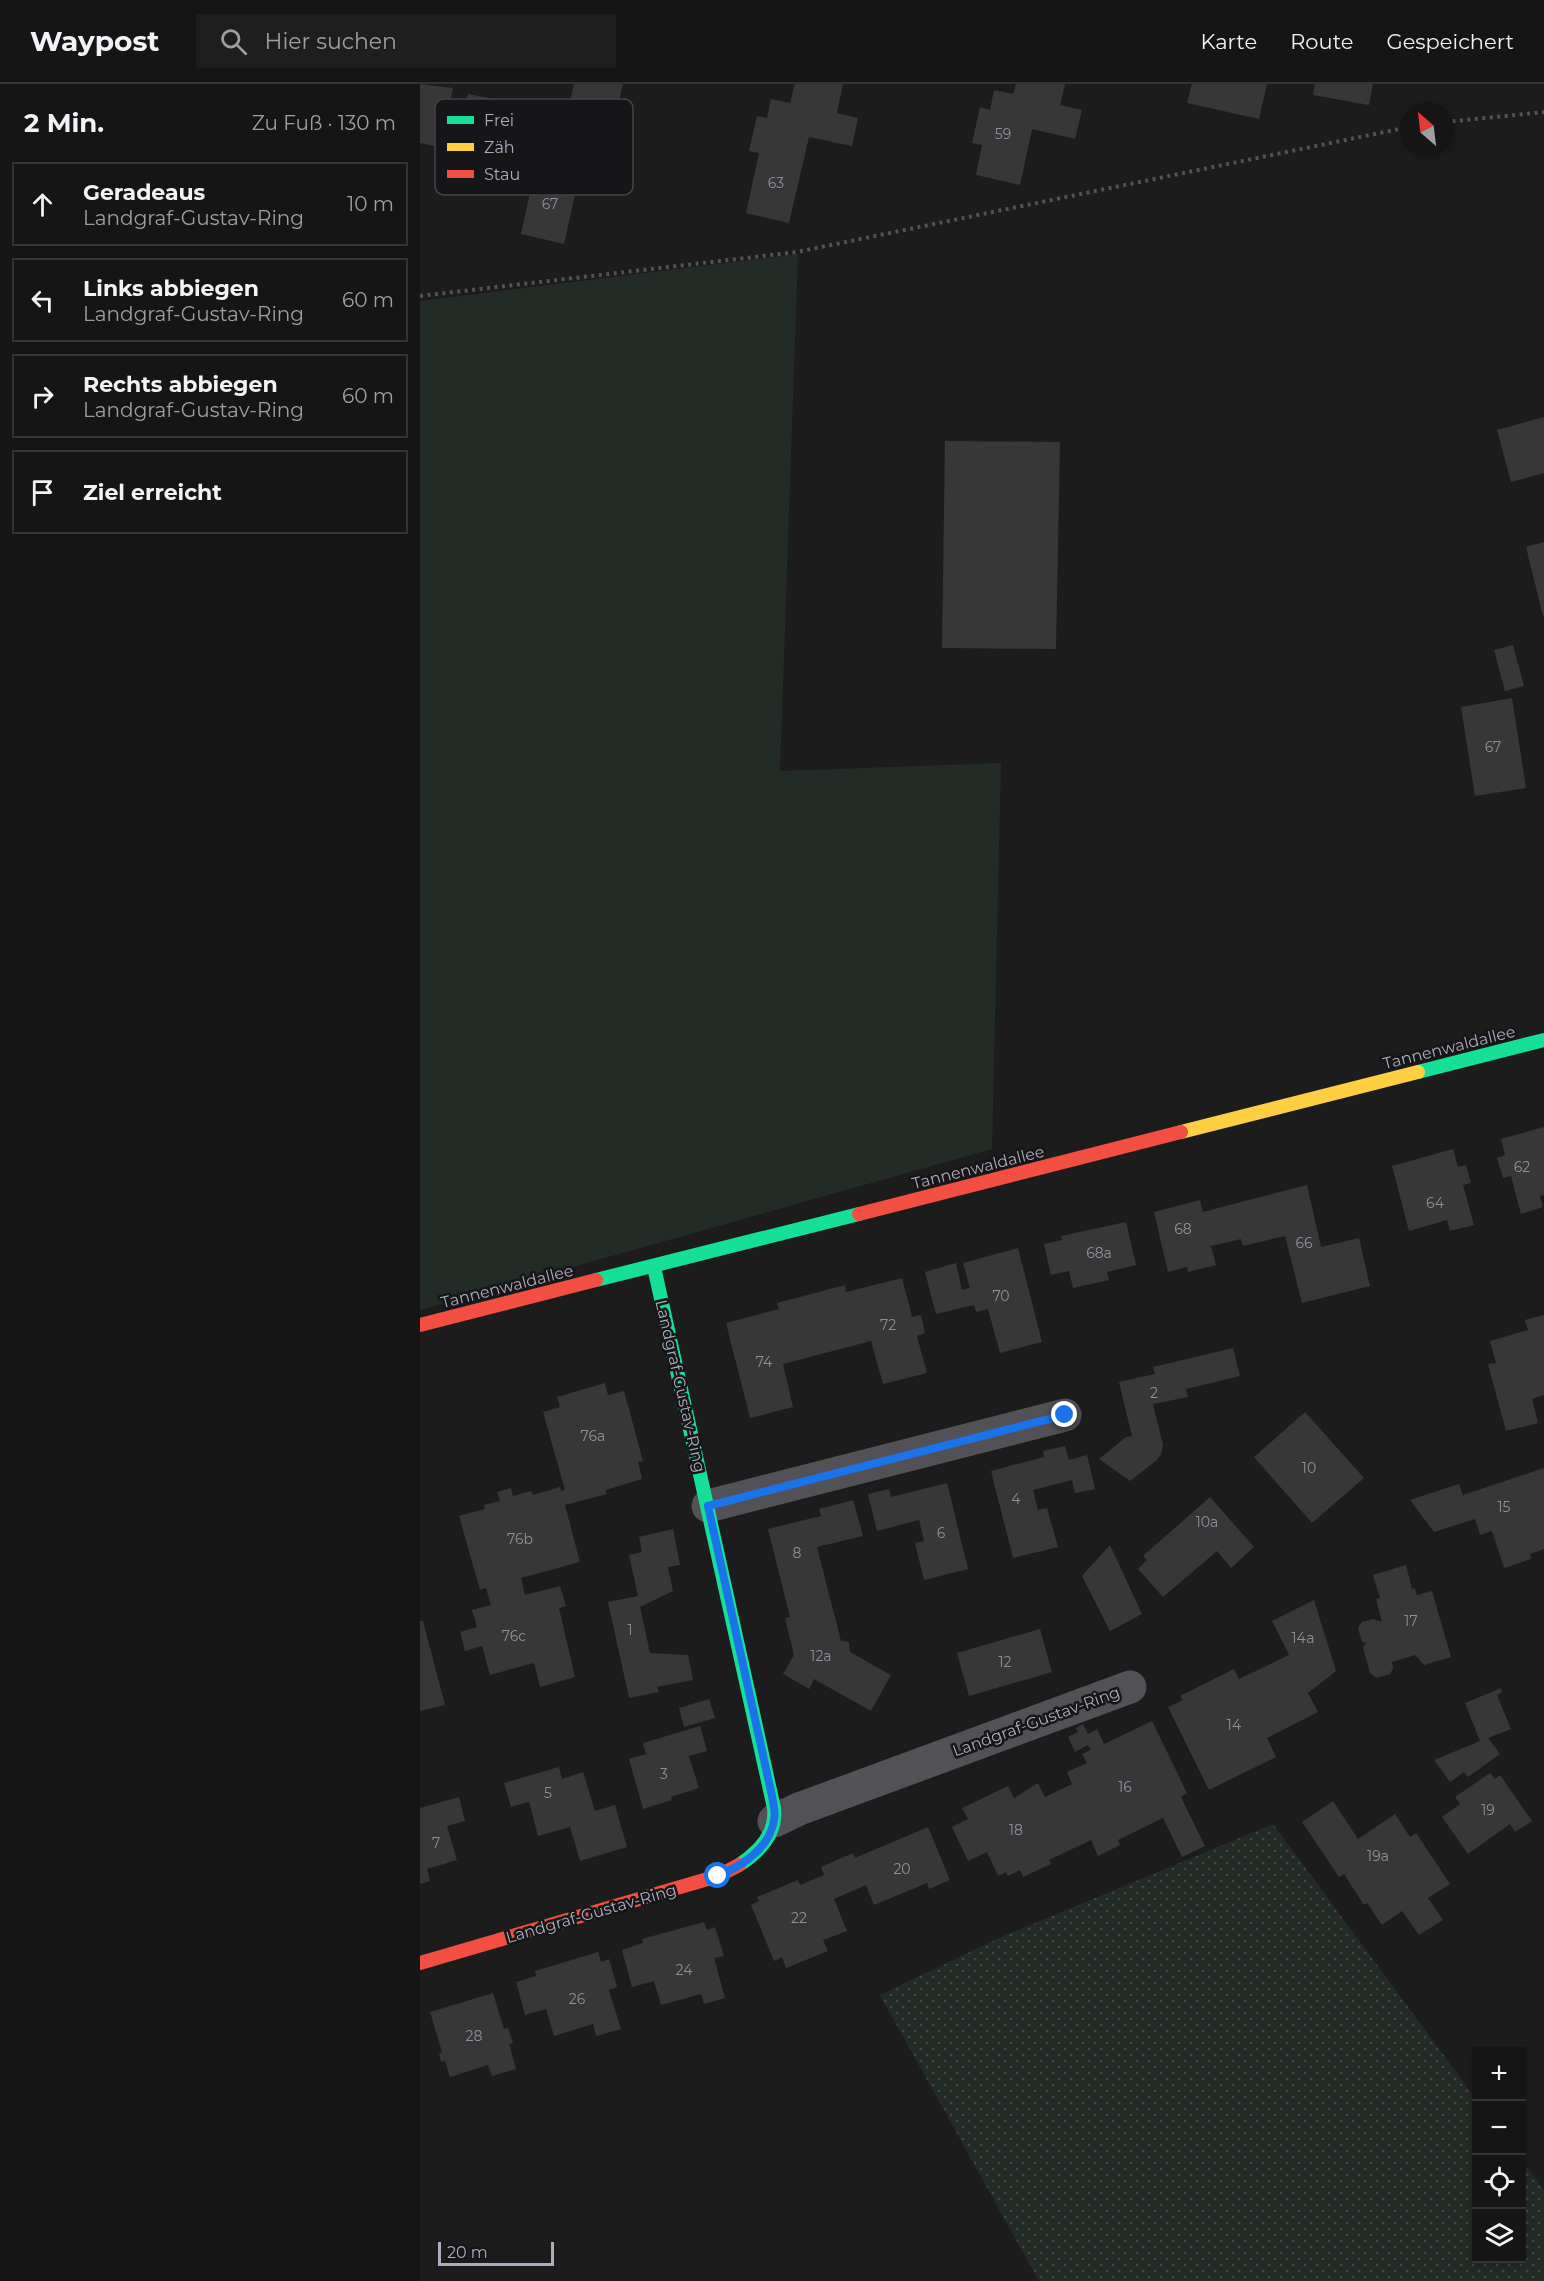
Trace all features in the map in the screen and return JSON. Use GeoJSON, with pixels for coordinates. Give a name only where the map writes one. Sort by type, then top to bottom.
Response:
{"type":"FeatureCollection","features":[{"type":"Feature","properties":{"kind":"street","name":"Tannenwaldallee"},"geometry":{"type":"LineString","coordinates":[[420,1325],[1544,1040]]}},
{"type":"Feature","properties":{"kind":"street","name":"Landgraf-Gustav-Ring"},"geometry":{"type":"LineString","coordinates":[[420,1963],[718,1876],[742,1865],[762,1845],[774,1821],[772,1796],[654,1267]]}},
{"type":"Feature","properties":{"kind":"street"},"geometry":{"type":"LineString","coordinates":[[708,1506],[1065,1415]]}},
{"type":"Feature","properties":{"kind":"street","name":"Landgraf-Gustav-Ring"},"geometry":{"type":"LineString","coordinates":[[774,1821],[799,1809],[1130,1687]]}},
{"type":"Feature","properties":{"kind":"path"},"geometry":{"type":"LineString","coordinates":[[1454,121],[1544,112]]}},
{"type":"Feature","properties":{"kind":"path"},"geometry":{"type":"LineString","coordinates":[[420,296],[798,252],[1400,129]]}},
{"type":"Feature","properties":{"kind":"shaded area"},"geometry":{"type":"Polygon","coordinates":[[[798,254],[780,771],[1001,763],[992,1149],[420,1310],[420,301],[798,254]]]}},
{"type":"Feature","properties":{"kind":"shaded area"},"geometry":{"type":"Polygon","coordinates":[[[1273,1824],[1472,2094],[1472,2263],[1526,2263],[1526,2165],[1544,2190],[1544,2281],[1039,2281],[880,1995],[999,1938],[1273,1824]]]}},
{"type":"Feature","properties":{"kind":"building"},"geometry":{"type":"Polygon","coordinates":[[[420,84],[453,88],[451,99],[435,99],[435,146],[420,143],[420,84]]]}},
{"type":"Feature","properties":{"kind":"building"},"geometry":{"type":"Polygon","coordinates":[[[574,84],[623,84],[619,99],[571,99],[574,84]]]}},
{"type":"Feature","properties":{"kind":"building"},"geometry":{"type":"Polygon","coordinates":[[[795,84],[843,84],[837,113],[858,118],[852,146],[809,137],[789,223],[746,213],[759,153],[749,151],[757,116],[767,118],[771,99],[790,103],[795,84]]]}},
{"type":"Feature","properties":{"kind":"building"},"geometry":{"type":"Polygon","coordinates":[[[1016,84],[1065,84],[1060,105],[1082,110],[1075,139],[1032,129],[1020,185],[976,175],[982,145],[972,143],[980,107],[990,110],[994,90],[1013,94],[1016,84]]]}},
{"type":"Feature","properties":{"kind":"building"},"geometry":{"type":"Polygon","coordinates":[[[1192,84],[1267,84],[1259,119],[1187,103],[1192,84]]]}},
{"type":"Feature","properties":{"kind":"building"},"geometry":{"type":"Polygon","coordinates":[[[1315,84],[1373,84],[1369,105],[1313,95],[1315,84]]]}},
{"type":"Feature","properties":{"kind":"building"},"geometry":{"type":"Polygon","coordinates":[[[468,94],[494,99],[467,99],[468,94]]]}},
{"type":"Feature","properties":{"kind":"building"},"geometry":{"type":"Polygon","coordinates":[[[529,195],[575,195],[564,244],[521,234],[529,195]]]}},
{"type":"Feature","properties":{"kind":"building"},"geometry":{"type":"Polygon","coordinates":[[[1544,417],[1544,473],[1511,482],[1497,430],[1544,417]]]}},
{"type":"Feature","properties":{"kind":"building"},"geometry":{"type":"Polygon","coordinates":[[[945,441],[1060,442],[1056,649],[942,648],[945,441]]]}},
{"type":"Feature","properties":{"kind":"building"},"geometry":{"type":"Polygon","coordinates":[[[1544,542],[1544,615],[1543,616],[1526,547],[1544,542]]]}},
{"type":"Feature","properties":{"kind":"building"},"geometry":{"type":"Polygon","coordinates":[[[1513,645],[1524,686],[1505,691],[1494,650],[1513,645]]]}},
{"type":"Feature","properties":{"kind":"building"},"geometry":{"type":"Polygon","coordinates":[[[1512,698],[1526,788],[1475,796],[1461,707],[1512,698]]]}},
{"type":"Feature","properties":{"kind":"building"},"geometry":{"type":"Polygon","coordinates":[[[1544,1127],[1544,1195],[1540,1196],[1543,1207],[1521,1214],[1511,1176],[1503,1178],[1497,1158],[1505,1155],[1501,1139],[1544,1127]]]}},
{"type":"Feature","properties":{"kind":"building"},"geometry":{"type":"Polygon","coordinates":[[[1453,1149],[1458,1167],[1466,1165],[1471,1183],[1463,1185],[1474,1225],[1450,1231],[1447,1220],[1409,1231],[1392,1166],[1453,1149]]]}},
{"type":"Feature","properties":{"kind":"building"},"geometry":{"type":"Polygon","coordinates":[[[1307,1185],[1321,1247],[1359,1238],[1370,1286],[1302,1303],[1285,1236],[1243,1246],[1241,1239],[1211,1246],[1216,1265],[1188,1272],[1187,1267],[1168,1272],[1154,1212],[1200,1200],[1203,1212],[1307,1185]]]}},
{"type":"Feature","properties":{"kind":"building"},"geometry":{"type":"Polygon","coordinates":[[[1126,1222],[1136,1265],[1107,1272],[1109,1280],[1073,1288],[1069,1271],[1051,1275],[1044,1244],[1062,1240],[1061,1236],[1126,1222]]]}},
{"type":"Feature","properties":{"kind":"building"},"geometry":{"type":"Polygon","coordinates":[[[1018,1248],[1042,1342],[1000,1353],[988,1309],[976,1312],[974,1305],[936,1314],[925,1272],[956,1263],[962,1290],[970,1288],[963,1263],[1018,1248]]]}},
{"type":"Feature","properties":{"kind":"building"},"geometry":{"type":"Polygon","coordinates":[[[902,1278],[912,1317],[921,1315],[925,1333],[917,1336],[927,1373],[883,1384],[871,1341],[783,1364],[793,1407],[750,1418],[726,1323],[779,1309],[777,1303],[845,1285],[846,1292],[902,1278]]]}},
{"type":"Feature","properties":{"kind":"building"},"geometry":{"type":"Polygon","coordinates":[[[1544,1315],[1544,1395],[1532,1399],[1538,1423],[1506,1431],[1488,1364],[1496,1363],[1490,1341],[1528,1330],[1525,1320],[1544,1315]]]}},
{"type":"Feature","properties":{"kind":"building"},"geometry":{"type":"Polygon","coordinates":[[[1233,1348],[1240,1376],[1186,1389],[1188,1397],[1153,1404],[1163,1445],[1157,1460],[1130,1481],[1099,1459],[1126,1437],[1132,1436],[1119,1382],[1155,1374],[1153,1367],[1233,1348]]]}},
{"type":"Feature","properties":{"kind":"building"},"geometry":{"type":"Polygon","coordinates":[[[605,1383],[608,1395],[624,1391],[643,1461],[638,1462],[642,1479],[606,1490],[607,1494],[565,1505],[580,1562],[521,1578],[525,1595],[560,1586],[566,1606],[559,1608],[575,1677],[540,1687],[534,1663],[490,1675],[482,1646],[465,1651],[460,1632],[477,1627],[472,1610],[491,1605],[486,1588],[480,1590],[459,1516],[485,1509],[484,1505],[500,1501],[497,1492],[511,1488],[513,1496],[531,1491],[533,1495],[560,1487],[561,1491],[565,1490],[543,1412],[560,1407],[557,1397],[605,1383]]]}},
{"type":"Feature","properties":{"kind":"building"},"geometry":{"type":"Polygon","coordinates":[[[1305,1412],[1364,1478],[1312,1523],[1254,1457],[1305,1412]]]}},
{"type":"Feature","properties":{"kind":"building"},"geometry":{"type":"Polygon","coordinates":[[[1065,1446],[1069,1460],[1087,1455],[1095,1489],[1075,1493],[1072,1480],[1033,1490],[1038,1510],[1047,1508],[1058,1547],[1013,1558],[991,1471],[1044,1457],[1043,1451],[1065,1446]]]}},
{"type":"Feature","properties":{"kind":"building"},"geometry":{"type":"Polygon","coordinates":[[[1544,1468],[1544,1549],[1530,1554],[1531,1559],[1504,1568],[1492,1531],[1480,1535],[1475,1519],[1434,1532],[1410,1500],[1459,1484],[1463,1495],[1544,1468]]]}},
{"type":"Feature","properties":{"kind":"building"},"geometry":{"type":"Polygon","coordinates":[[[947,1483],[968,1569],[924,1580],[915,1543],[924,1541],[919,1520],[877,1531],[868,1494],[889,1489],[891,1497],[947,1483]]]}},
{"type":"Feature","properties":{"kind":"building"},"geometry":{"type":"Polygon","coordinates":[[[1210,1497],[1254,1547],[1231,1568],[1217,1551],[1163,1597],[1138,1569],[1147,1560],[1143,1556],[1210,1497]]]}},
{"type":"Feature","properties":{"kind":"building"},"geometry":{"type":"Polygon","coordinates":[[[853,1500],[863,1536],[817,1547],[841,1641],[849,1642],[850,1652],[891,1675],[871,1711],[814,1679],[809,1689],[783,1674],[794,1655],[785,1618],[790,1617],[768,1529],[821,1516],[819,1509],[853,1500]]]}},
{"type":"Feature","properties":{"kind":"building"},"geometry":{"type":"Polygon","coordinates":[[[673,1529],[680,1565],[668,1567],[673,1591],[640,1607],[650,1653],[688,1655],[693,1680],[657,1687],[659,1692],[629,1698],[608,1602],[638,1596],[629,1555],[642,1552],[639,1537],[673,1529]]]}},
{"type":"Feature","properties":{"kind":"building"},"geometry":{"type":"Polygon","coordinates":[[[1110,1545],[1142,1614],[1110,1631],[1082,1576],[1110,1545]]]}},
{"type":"Feature","properties":{"kind":"building"},"geometry":{"type":"Polygon","coordinates":[[[1406,1565],[1412,1589],[1415,1588],[1417,1595],[1432,1591],[1451,1657],[1424,1665],[1415,1655],[1392,1662],[1393,1668],[1390,1674],[1377,1678],[1370,1673],[1363,1647],[1366,1643],[1362,1642],[1358,1628],[1362,1622],[1373,1619],[1382,1622],[1376,1599],[1380,1598],[1373,1575],[1406,1565]]]}},
{"type":"Feature","properties":{"kind":"building"},"geometry":{"type":"Polygon","coordinates":[[[1314,1600],[1336,1671],[1308,1693],[1318,1712],[1267,1738],[1276,1757],[1209,1790],[1168,1707],[1183,1700],[1180,1696],[1234,1669],[1239,1679],[1289,1655],[1272,1621],[1314,1600]]]}},
{"type":"Feature","properties":{"kind":"building"},"geometry":{"type":"Polygon","coordinates":[[[420,1621],[423,1621],[445,1705],[420,1711],[420,1621]]]}},
{"type":"Feature","properties":{"kind":"building"},"geometry":{"type":"Polygon","coordinates":[[[1040,1629],[1052,1672],[969,1696],[957,1653],[1040,1629]]]}},
{"type":"Feature","properties":{"kind":"building"},"geometry":{"type":"Polygon","coordinates":[[[1501,1688],[1502,1692],[1497,1695],[1511,1729],[1488,1738],[1500,1754],[1468,1777],[1464,1772],[1450,1782],[1434,1760],[1480,1741],[1465,1703],[1501,1688]]]}},
{"type":"Feature","properties":{"kind":"building"},"geometry":{"type":"Polygon","coordinates":[[[709,1699],[715,1718],[684,1727],[679,1708],[709,1699]]]}},
{"type":"Feature","properties":{"kind":"building"},"geometry":{"type":"Polygon","coordinates":[[[1152,1721],[1187,1793],[1181,1797],[1205,1846],[1182,1857],[1163,1818],[1118,1840],[1120,1845],[1098,1856],[1091,1840],[1049,1860],[1051,1864],[1023,1877],[1020,1870],[1008,1876],[1006,1872],[998,1876],[987,1852],[968,1861],[952,1827],[968,1819],[962,1808],[1008,1786],[1014,1798],[1038,1783],[1045,1797],[1072,1784],[1067,1772],[1087,1763],[1082,1754],[1091,1750],[1088,1745],[1075,1752],[1068,1737],[1078,1732],[1076,1728],[1083,1724],[1088,1734],[1097,1729],[1104,1744],[1152,1721]]]}},
{"type":"Feature","properties":{"kind":"building"},"geometry":{"type":"Polygon","coordinates":[[[700,1726],[707,1751],[689,1756],[699,1788],[643,1809],[629,1759],[646,1754],[643,1743],[700,1726]]]}},
{"type":"Feature","properties":{"kind":"building"},"geometry":{"type":"Polygon","coordinates":[[[559,1767],[562,1779],[583,1772],[595,1811],[615,1805],[627,1847],[580,1861],[570,1827],[538,1836],[529,1802],[511,1807],[504,1783],[559,1767]]]}},
{"type":"Feature","properties":{"kind":"building"},"geometry":{"type":"Polygon","coordinates":[[[1490,1773],[1495,1779],[1500,1775],[1532,1821],[1515,1832],[1510,1824],[1468,1854],[1442,1817],[1460,1804],[1455,1797],[1490,1773]]]}},
{"type":"Feature","properties":{"kind":"building"},"geometry":{"type":"Polygon","coordinates":[[[459,1797],[465,1821],[447,1826],[457,1860],[427,1869],[430,1881],[420,1884],[420,1808],[459,1797]]]}},
{"type":"Feature","properties":{"kind":"building"},"geometry":{"type":"Polygon","coordinates":[[[1333,1801],[1358,1839],[1395,1814],[1410,1837],[1416,1833],[1450,1884],[1428,1898],[1443,1920],[1419,1935],[1402,1911],[1382,1925],[1367,1903],[1364,1905],[1344,1874],[1339,1877],[1302,1822],[1333,1801]]]}},
{"type":"Feature","properties":{"kind":"building"},"geometry":{"type":"Polygon","coordinates":[[[928,1827],[950,1880],[929,1889],[927,1883],[874,1905],[866,1885],[834,1899],[847,1931],[823,1940],[828,1951],[786,1968],[782,1957],[774,1961],[751,1905],[759,1901],[757,1897],[798,1880],[800,1885],[824,1875],[821,1867],[853,1853],[855,1858],[928,1827]]]}},
{"type":"Feature","properties":{"kind":"building"},"geometry":{"type":"Polygon","coordinates":[[[704,1922],[707,1930],[715,1927],[724,1956],[714,1958],[725,1998],[704,2004],[701,1994],[661,2005],[654,1981],[632,1987],[622,1950],[643,1943],[642,1939],[704,1922]]]}},
{"type":"Feature","properties":{"kind":"building"},"geometry":{"type":"Polygon","coordinates":[[[598,1952],[601,1962],[609,1959],[617,1987],[609,1990],[621,2029],[596,2036],[593,2024],[554,2036],[546,2009],[525,2015],[516,1982],[536,1976],[535,1971],[598,1952]]]}},
{"type":"Feature","properties":{"kind":"building"},"geometry":{"type":"Polygon","coordinates":[[[493,1993],[504,2029],[508,2028],[513,2043],[509,2044],[516,2069],[492,2076],[488,2065],[450,2077],[445,2061],[441,2062],[439,2054],[442,2052],[430,2012],[493,1993]]]}},
{"type":"Feature","properties":{"kind":"traffic: fast"},"geometry":{"type":"LineString","coordinates":[[1418,1072],[1544,1040]]}},
{"type":"Feature","properties":{"kind":"traffic: fast"},"geometry":{"type":"LineString","coordinates":[[596,1280],[859,1214]]}},
{"type":"Feature","properties":{"kind":"traffic: fast"},"geometry":{"type":"LineString","coordinates":[[654,1267],[774,1808],[770,1834],[760,1848],[739,1865]]}},
{"type":"Feature","properties":{"kind":"traffic: slow"},"geometry":{"type":"LineString","coordinates":[[1181,1132],[1418,1072]]}},
{"type":"Feature","properties":{"kind":"traffic: jam"},"geometry":{"type":"LineString","coordinates":[[859,1214],[1181,1132]]}},
{"type":"Feature","properties":{"kind":"traffic: jam"},"geometry":{"type":"LineString","coordinates":[[420,1325],[596,1280]]}},
{"type":"Feature","properties":{"kind":"traffic: jam"},"geometry":{"type":"LineString","coordinates":[[420,1963],[718,1876],[739,1865]]}},
{"type":"Feature","properties":{"kind":"route"},"geometry":{"type":"LineString","coordinates":[[718,1876],[742,1865],[762,1845],[774,1821],[772,1796],[708,1506],[1065,1415]]}}]}
